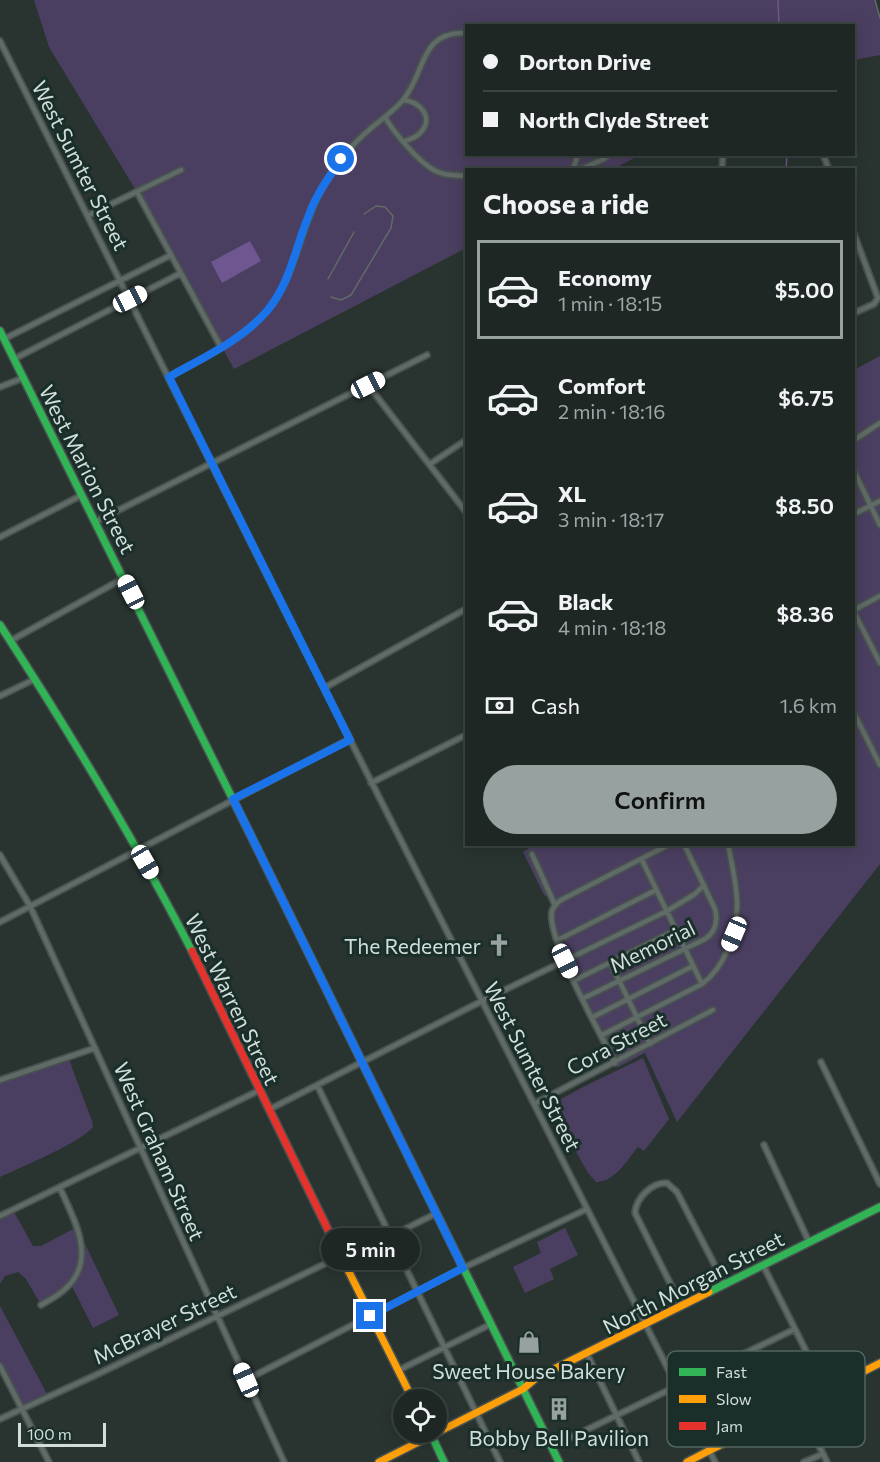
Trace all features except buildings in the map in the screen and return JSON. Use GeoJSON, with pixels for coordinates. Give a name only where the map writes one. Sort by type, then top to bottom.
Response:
{"type":"FeatureCollection","features":[{"type":"Feature","properties":{"kind":"main road","name":"West Marion Street"},"geometry":{"type":"LineString","coordinates":[[0,331],[559,1462]]}},
{"type":"Feature","properties":{"kind":"main road","name":"West Warren Street"},"geometry":{"type":"LineString","coordinates":[[0,626],[35,679],[138,850],[191,949],[408,1389]]}},
{"type":"Feature","properties":{"kind":"main road","name":"North Morgan Street"},"geometry":{"type":"LineString","coordinates":[[447,1427],[523,1389],[536,1378],[880,1207]]}},
{"type":"Feature","properties":{"kind":"main road"},"geometry":{"type":"LineString","coordinates":[[865,1371],[880,1363]]}},
{"type":"Feature","properties":{"kind":"main road","name":"North Morgan Street"},"geometry":{"type":"LineString","coordinates":[[379,1462],[414,1443]]}},
{"type":"Feature","properties":{"kind":"main road"},"geometry":{"type":"LineString","coordinates":[[435,1443],[444,1462]]}},
{"type":"Feature","properties":{"kind":"main road"},"geometry":{"type":"LineString","coordinates":[[687,1462],[717,1447]]}},
{"type":"Feature","properties":{"kind":"street"},"geometry":{"type":"LineString","coordinates":[[169,377],[249,328],[268,309],[288,276],[309,214],[341,159],[367,131],[403,100],[437,40],[450,33],[465,33]]}},
{"type":"Feature","properties":{"kind":"street","name":"West Sumter Street"},"geometry":{"type":"LineString","coordinates":[[0,41],[371,783],[667,1367]]}},
{"type":"Feature","properties":{"kind":"street"},"geometry":{"type":"LineString","coordinates":[[403,100],[417,103],[423,109],[426,117],[422,131],[403,141]]}},
{"type":"Feature","properties":{"kind":"street"},"geometry":{"type":"LineString","coordinates":[[385,117],[393,131],[434,170],[444,174],[465,176]]}},
{"type":"Feature","properties":{"kind":"street"},"geometry":{"type":"LineString","coordinates":[[584,168],[608,156]]}},
{"type":"Feature","properties":{"kind":"street"},"geometry":{"type":"LineString","coordinates":[[89,215],[181,170]]}},
{"type":"Feature","properties":{"kind":"street"},"geometry":{"type":"LineString","coordinates":[[137,192],[221,347]]}},
{"type":"Feature","properties":{"kind":"street"},"geometry":{"type":"LineString","coordinates":[[855,237],[878,298],[874,304],[855,313]]}},
{"type":"Feature","properties":{"kind":"street"},"geometry":{"type":"LineString","coordinates":[[4,339],[171,255]]}},
{"type":"Feature","properties":{"kind":"street"},"geometry":{"type":"LineString","coordinates":[[14,359],[181,273]]}},
{"type":"Feature","properties":{"kind":"street"},"geometry":{"type":"LineString","coordinates":[[95,522],[427,356]]}},
{"type":"Feature","properties":{"kind":"street"},"geometry":{"type":"LineString","coordinates":[[0,387],[23,378]]}},
{"type":"Feature","properties":{"kind":"street"},"geometry":{"type":"LineString","coordinates":[[368,385],[465,511]]}},
{"type":"Feature","properties":{"kind":"street"},"geometry":{"type":"LineString","coordinates":[[855,439],[880,423]]}},
{"type":"Feature","properties":{"kind":"street"},"geometry":{"type":"LineString","coordinates":[[430,464],[465,441]]}},
{"type":"Feature","properties":{"kind":"street"},"geometry":{"type":"LineString","coordinates":[[855,473],[880,525]]}},
{"type":"Feature","properties":{"kind":"street"},"geometry":{"type":"LineString","coordinates":[[0,537],[82,495]]}},
{"type":"Feature","properties":{"kind":"street"},"geometry":{"type":"LineString","coordinates":[[855,514],[880,501]]}},
{"type":"Feature","properties":{"kind":"street"},"geometry":{"type":"LineString","coordinates":[[10,641],[124,578]]}},
{"type":"Feature","properties":{"kind":"street"},"geometry":{"type":"LineString","coordinates":[[855,610],[880,596]]}},
{"type":"Feature","properties":{"kind":"street"},"geometry":{"type":"LineString","coordinates":[[324,688],[465,610]]}},
{"type":"Feature","properties":{"kind":"street"},"geometry":{"type":"LineString","coordinates":[[855,613],[880,663]]}},
{"type":"Feature","properties":{"kind":"street"},"geometry":{"type":"LineString","coordinates":[[0,696],[35,679]]}},
{"type":"Feature","properties":{"kind":"street"},"geometry":{"type":"LineString","coordinates":[[855,715],[880,765]]}},
{"type":"Feature","properties":{"kind":"street"},"geometry":{"type":"LineString","coordinates":[[371,783],[465,736]]}},
{"type":"Feature","properties":{"kind":"street"},"geometry":{"type":"LineString","coordinates":[[0,922],[350,740]]}},
{"type":"Feature","properties":{"kind":"street"},"geometry":{"type":"LineString","coordinates":[[555,905],[666,846]]}},
{"type":"Feature","properties":{"kind":"street","name":"Memorial"},"geometry":{"type":"LineString","coordinates":[[584,998],[705,939],[715,928],[717,920],[715,909],[685,846]]}},
{"type":"Feature","properties":{"kind":"street"},"geometry":{"type":"LineString","coordinates":[[602,1035],[702,984],[714,975],[721,964],[736,925],[737,900],[728,846]]}},
{"type":"Feature","properties":{"kind":"street"},"geometry":{"type":"LineString","coordinates":[[532,854],[555,905],[552,917],[565,961],[615,1063]]}},
{"type":"Feature","properties":{"kind":"street","name":"West Graham Street"},"geometry":{"type":"LineString","coordinates":[[0,855],[30,906],[284,1462]]}},
{"type":"Feature","properties":{"kind":"street"},"geometry":{"type":"LineString","coordinates":[[642,860],[702,984]]}},
{"type":"Feature","properties":{"kind":"street"},"geometry":{"type":"LineString","coordinates":[[270,1109],[482,1001],[667,912],[695,894],[704,885]]}},
{"type":"Feature","properties":{"kind":"street"},"geometry":{"type":"LineString","coordinates":[[558,940],[657,890]]}},
{"type":"Feature","properties":{"kind":"street"},"geometry":{"type":"LineString","coordinates":[[575,980],[676,930]]}},
{"type":"Feature","properties":{"kind":"street"},"geometry":{"type":"LineString","coordinates":[[610,962],[650,1044]]}},
{"type":"Feature","properties":{"kind":"street"},"geometry":{"type":"LineString","coordinates":[[593,1017],[693,966]]}},
{"type":"Feature","properties":{"kind":"street","name":"Cora Street"},"geometry":{"type":"LineString","coordinates":[[534,1104],[713,1010]]}},
{"type":"Feature","properties":{"kind":"street"},"geometry":{"type":"LineString","coordinates":[[0,1080],[95,1048]]}},
{"type":"Feature","properties":{"kind":"street"},"geometry":{"type":"LineString","coordinates":[[821,1062],[880,1184]]}},
{"type":"Feature","properties":{"kind":"street"},"geometry":{"type":"LineString","coordinates":[[317,1085],[500,1462]]}},
{"type":"Feature","properties":{"kind":"street"},"geometry":{"type":"LineString","coordinates":[[0,1216],[260,1090]]}},
{"type":"Feature","properties":{"kind":"street"},"geometry":{"type":"LineString","coordinates":[[764,1145],[809,1242]]}},
{"type":"Feature","properties":{"kind":"street"},"geometry":{"type":"LineString","coordinates":[[681,1305],[635,1213],[637,1204],[654,1186],[664,1182],[670,1184],[677,1192],[724,1283]]}},
{"type":"Feature","properties":{"kind":"street"},"geometry":{"type":"LineString","coordinates":[[41,1305],[65,1290],[80,1267],[82,1256],[81,1236],[60,1188]]}},
{"type":"Feature","properties":{"kind":"street"},"geometry":{"type":"LineString","coordinates":[[246,1380],[463,1268],[587,1209]]}},
{"type":"Feature","properties":{"kind":"street","name":"McBrayer Street"},"geometry":{"type":"LineString","coordinates":[[0,1419],[436,1213]]}},
{"type":"Feature","properties":{"kind":"street"},"geometry":{"type":"LineString","coordinates":[[763,1265],[806,1351]]}},
{"type":"Feature","properties":{"kind":"street"},"geometry":{"type":"LineString","coordinates":[[399,1370],[491,1324]]}},
{"type":"Feature","properties":{"kind":"street"},"geometry":{"type":"LineString","coordinates":[[750,1351],[795,1329]]}},
{"type":"Feature","properties":{"kind":"street"},"geometry":{"type":"LineString","coordinates":[[587,1354],[639,1462]]}},
{"type":"Feature","properties":{"kind":"street"},"geometry":{"type":"LineString","coordinates":[[0,1366],[49,1462]]}},
{"type":"Feature","properties":{"kind":"street"},"geometry":{"type":"LineString","coordinates":[[551,1447],[667,1392]]}},
{"type":"Feature","properties":{"kind":"street","name":"West Sumter Street"},"geometry":{"type":"LineString","coordinates":[[707,1447],[715,1462]]}},
{"type":"Feature","properties":{"kind":"street"},"geometry":{"type":"LineString","coordinates":[[820,1447],[827,1462]]}},
{"type":"Feature","properties":{"kind":"street"},"geometry":{"type":"LineString","coordinates":[[804,1462],[823,1454]]}},
{"type":"Feature","properties":{"kind":"shaded area"},"geometry":{"type":"Polygon","coordinates":[[[34,0],[875,0],[880,18],[880,55],[855,60],[855,24],[465,24],[465,156],[638,156],[615,168],[465,168],[465,249],[234,369],[137,192],[49,47],[34,0]]]}},
{"type":"Feature","properties":{"kind":"shaded area"},"geometry":{"type":"Polygon","coordinates":[[[250,241],[261,261],[222,283],[211,262],[250,241]]]}},
{"type":"Feature","properties":{"kind":"shaded area"},"geometry":{"type":"Polygon","coordinates":[[[880,356],[880,864],[677,1122],[645,1053],[618,1067],[565,961],[553,925],[552,898],[544,895],[523,852],[532,846],[855,846],[855,369],[880,356]]]}},
{"type":"Feature","properties":{"kind":"shaded area"},"geometry":{"type":"Polygon","coordinates":[[[71,1056],[72,1068],[93,1127],[63,1147],[0,1177],[0,1080],[71,1056]]]}},
{"type":"Feature","properties":{"kind":"shaded area"},"geometry":{"type":"Polygon","coordinates":[[[643,1058],[669,1119],[644,1151],[638,1147],[615,1174],[596,1182],[588,1173],[550,1105],[643,1058]]]}},
{"type":"Feature","properties":{"kind":"shaded area"},"geometry":{"type":"Polygon","coordinates":[[[13,1210],[33,1246],[41,1246],[77,1227],[119,1315],[93,1328],[71,1284],[41,1305],[26,1279],[18,1272],[5,1276],[0,1284],[0,1216],[13,1210]]]}},
{"type":"Feature","properties":{"kind":"shaded area"},"geometry":{"type":"Polygon","coordinates":[[[565,1228],[578,1255],[550,1269],[554,1279],[525,1293],[513,1267],[541,1253],[537,1242],[565,1228]]]}},
{"type":"Feature","properties":{"kind":"shaded area"},"geometry":{"type":"Polygon","coordinates":[[[0,1306],[48,1396],[20,1408],[0,1366],[0,1306]]]}},
{"type":"Feature","properties":{"kind":"waterway"},"geometry":{"type":"LineString","coordinates":[[778,0],[779,24]]}},
{"type":"Feature","properties":{"kind":"waterway"},"geometry":{"type":"LineString","coordinates":[[786,168],[787,156]]}},
{"type":"Feature","properties":{"kind":"railway"},"geometry":{"type":"LineString","coordinates":[[875,0],[880,18]]}},
{"type":"Feature","properties":{"kind":"railway"},"geometry":{"type":"LineString","coordinates":[[331,297],[341,300],[351,295],[391,228],[393,216],[385,207],[376,206],[364,214]]}},
{"type":"Feature","properties":{"kind":"railway"},"geometry":{"type":"LineString","coordinates":[[328,279],[354,232]]}},
{"type":"Feature","properties":{"kind":"traffic: fast"},"geometry":{"type":"LineString","coordinates":[[0,331],[257,848]]}},
{"type":"Feature","properties":{"kind":"traffic: fast"},"geometry":{"type":"LineString","coordinates":[[0,625],[100,786],[192,951]]}},
{"type":"Feature","properties":{"kind":"traffic: fast"},"geometry":{"type":"LineString","coordinates":[[412,1164],[559,1462]]}},
{"type":"Feature","properties":{"kind":"traffic: fast"},"geometry":{"type":"LineString","coordinates":[[709,1292],[880,1207]]}},
{"type":"Feature","properties":{"kind":"traffic: fast"},"geometry":{"type":"LineString","coordinates":[[435,1443],[444,1462]]}},
{"type":"Feature","properties":{"kind":"traffic: slow"},"geometry":{"type":"LineString","coordinates":[[335,1244],[408,1389]]}},
{"type":"Feature","properties":{"kind":"traffic: slow"},"geometry":{"type":"LineString","coordinates":[[379,1462],[523,1389],[536,1378],[709,1292]]}},
{"type":"Feature","properties":{"kind":"traffic: slow"},"geometry":{"type":"LineString","coordinates":[[865,1371],[880,1363]]}},
{"type":"Feature","properties":{"kind":"traffic: slow"},"geometry":{"type":"LineString","coordinates":[[687,1462],[716,1447]]}},
{"type":"Feature","properties":{"kind":"traffic: jam"},"geometry":{"type":"LineString","coordinates":[[257,848],[412,1164]]}},
{"type":"Feature","properties":{"kind":"traffic: jam"},"geometry":{"type":"LineString","coordinates":[[192,951],[335,1244]]}},
{"type":"Feature","properties":{"kind":"place","name":"The Redeemer"},"geometry":{"type":"Point","coordinates":[499,945]}},
{"type":"Feature","properties":{"kind":"place","name":"Sweet House Bakery"},"geometry":{"type":"Point","coordinates":[529,1342]}},
{"type":"Feature","properties":{"kind":"place","name":"Bobby Bell Pavilion"},"geometry":{"type":"Point","coordinates":[559,1409]}},
{"type":"Feature","properties":{"kind":"route"},"geometry":{"type":"LineString","coordinates":[[341,159],[309,214],[292,268],[278,296],[268,309],[240,336],[169,377],[350,740],[233,799],[463,1268],[370,1316]]}}]}
